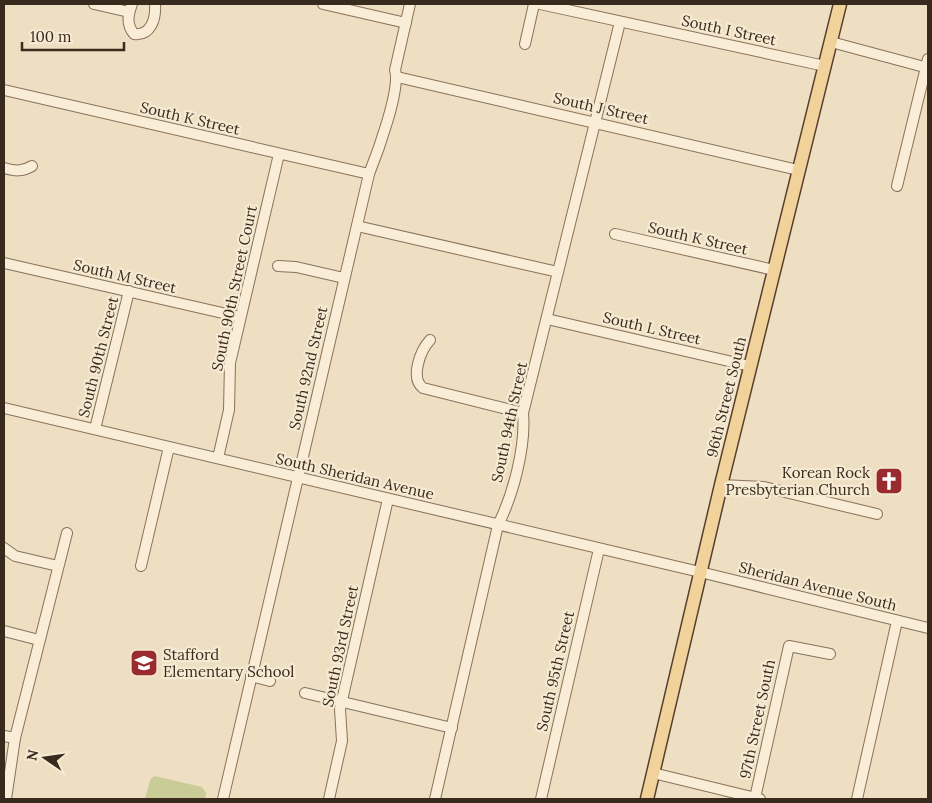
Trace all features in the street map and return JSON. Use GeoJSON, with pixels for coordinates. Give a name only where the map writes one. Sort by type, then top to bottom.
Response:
{"type":"FeatureCollection","features":[{"type":"Feature","properties":{"kind":"main road","name":"96th Street South"},"geometry":{"type":"LineString","coordinates":[[647,799],[721,485],[840,4]]}},
{"type":"Feature","properties":{"kind":"street"},"geometry":{"type":"LineString","coordinates":[[94,4],[131,8],[129,28],[134,34],[142,35],[148,32],[155,4]]}},
{"type":"Feature","properties":{"kind":"street"},"geometry":{"type":"LineString","coordinates":[[323,4],[406,23]]}},
{"type":"Feature","properties":{"kind":"street","name":"South 92nd Street"},"geometry":{"type":"LineString","coordinates":[[223,799],[369,174],[376,156],[397,77],[395,70],[410,4]]}},
{"type":"Feature","properties":{"kind":"street"},"geometry":{"type":"LineString","coordinates":[[525,44],[534,4]]}},
{"type":"Feature","properties":{"kind":"street","name":"South I Street"},"geometry":{"type":"LineString","coordinates":[[540,4],[824,66]]}},
{"type":"Feature","properties":{"kind":"street","name":"South 94th Street"},"geometry":{"type":"LineString","coordinates":[[435,799],[498,525],[506,510],[520,453],[524,427],[523,413],[620,22]]}},
{"type":"Feature","properties":{"kind":"street"},"geometry":{"type":"LineString","coordinates":[[830,42],[928,65],[897,186]]}},
{"type":"Feature","properties":{"kind":"street","name":"South J Street"},"geometry":{"type":"LineString","coordinates":[[397,77],[798,170]]}},
{"type":"Feature","properties":{"kind":"street","name":"South K Street"},"geometry":{"type":"LineString","coordinates":[[4,90],[369,174]]}},
{"type":"Feature","properties":{"kind":"street","name":"South 90th Street Court"},"geometry":{"type":"LineString","coordinates":[[218,458],[229,410],[230,363],[279,154]]}},
{"type":"Feature","properties":{"kind":"street"},"geometry":{"type":"LineString","coordinates":[[4,168],[24,171],[32,166]]}},
{"type":"Feature","properties":{"kind":"street"},"geometry":{"type":"LineString","coordinates":[[357,226],[558,272]]}},
{"type":"Feature","properties":{"kind":"street","name":"South K Street"},"geometry":{"type":"LineString","coordinates":[[615,234],[774,270]]}},
{"type":"Feature","properties":{"kind":"street","name":"South M Street"},"geometry":{"type":"LineString","coordinates":[[4,263],[240,317]]}},
{"type":"Feature","properties":{"kind":"street"},"geometry":{"type":"LineString","coordinates":[[278,266],[296,267],[344,278]]}},
{"type":"Feature","properties":{"kind":"street","name":"South 90th Street"},"geometry":{"type":"LineString","coordinates":[[96,430],[129,292]]}},
{"type":"Feature","properties":{"kind":"street","name":"South L Street"},"geometry":{"type":"LineString","coordinates":[[547,319],[750,366]]}},
{"type":"Feature","properties":{"kind":"street"},"geometry":{"type":"LineString","coordinates":[[430,340],[421,356],[417,375],[419,385],[430,391],[523,413]]}},
{"type":"Feature","properties":{"kind":"street","name":"South Sheridan Avenue"},"geometry":{"type":"LineString","coordinates":[[4,408],[700,572]]}},
{"type":"Feature","properties":{"kind":"street"},"geometry":{"type":"LineString","coordinates":[[141,566],[169,447]]}},
{"type":"Feature","properties":{"kind":"street"},"geometry":{"type":"LineString","coordinates":[[721,485],[764,487],[877,514]]}},
{"type":"Feature","properties":{"kind":"street","name":"South 93rd Street"},"geometry":{"type":"LineString","coordinates":[[328,799],[342,741],[340,716],[342,702],[388,499]]}},
{"type":"Feature","properties":{"kind":"street"},"geometry":{"type":"LineString","coordinates":[[6,799],[16,738],[67,533]]}},
{"type":"Feature","properties":{"kind":"street"},"geometry":{"type":"LineString","coordinates":[[4,548],[15,556],[58,566]]}},
{"type":"Feature","properties":{"kind":"street","name":"South 95th Street"},"geometry":{"type":"LineString","coordinates":[[541,799],[599,549]]}},
{"type":"Feature","properties":{"kind":"street","name":"Sheridan Avenue South"},"geometry":{"type":"LineString","coordinates":[[700,572],[928,628]]}},
{"type":"Feature","properties":{"kind":"street"},"geometry":{"type":"LineString","coordinates":[[857,799],[897,621]]}},
{"type":"Feature","properties":{"kind":"street"},"geometry":{"type":"LineString","coordinates":[[4,631],[39,640]]}},
{"type":"Feature","properties":{"kind":"street","name":"97th Street South"},"geometry":{"type":"LineString","coordinates":[[757,799],[789,646],[830,654]]}},
{"type":"Feature","properties":{"kind":"street"},"geometry":{"type":"LineString","coordinates":[[251,676],[270,681]]}},
{"type":"Feature","properties":{"kind":"street"},"geometry":{"type":"LineString","coordinates":[[305,693],[452,728]]}},
{"type":"Feature","properties":{"kind":"street"},"geometry":{"type":"LineString","coordinates":[[4,736],[16,738]]}},
{"type":"Feature","properties":{"kind":"street"},"geometry":{"type":"LineString","coordinates":[[654,773],[757,799]]}},
{"type":"Feature","properties":{"kind":"green space"},"geometry":{"type":"Polygon","coordinates":[[[154,776],[202,787],[206,793],[205,799],[145,799],[150,780],[154,776]]]}},
{"type":"Feature","properties":{"kind":"place","name":"Korean Rock Presbyterian Church"},"geometry":{"type":"Point","coordinates":[889,481]}},
{"type":"Feature","properties":{"kind":"place","name":"Stafford Elementary School"},"geometry":{"type":"Point","coordinates":[144,663]}}]}
